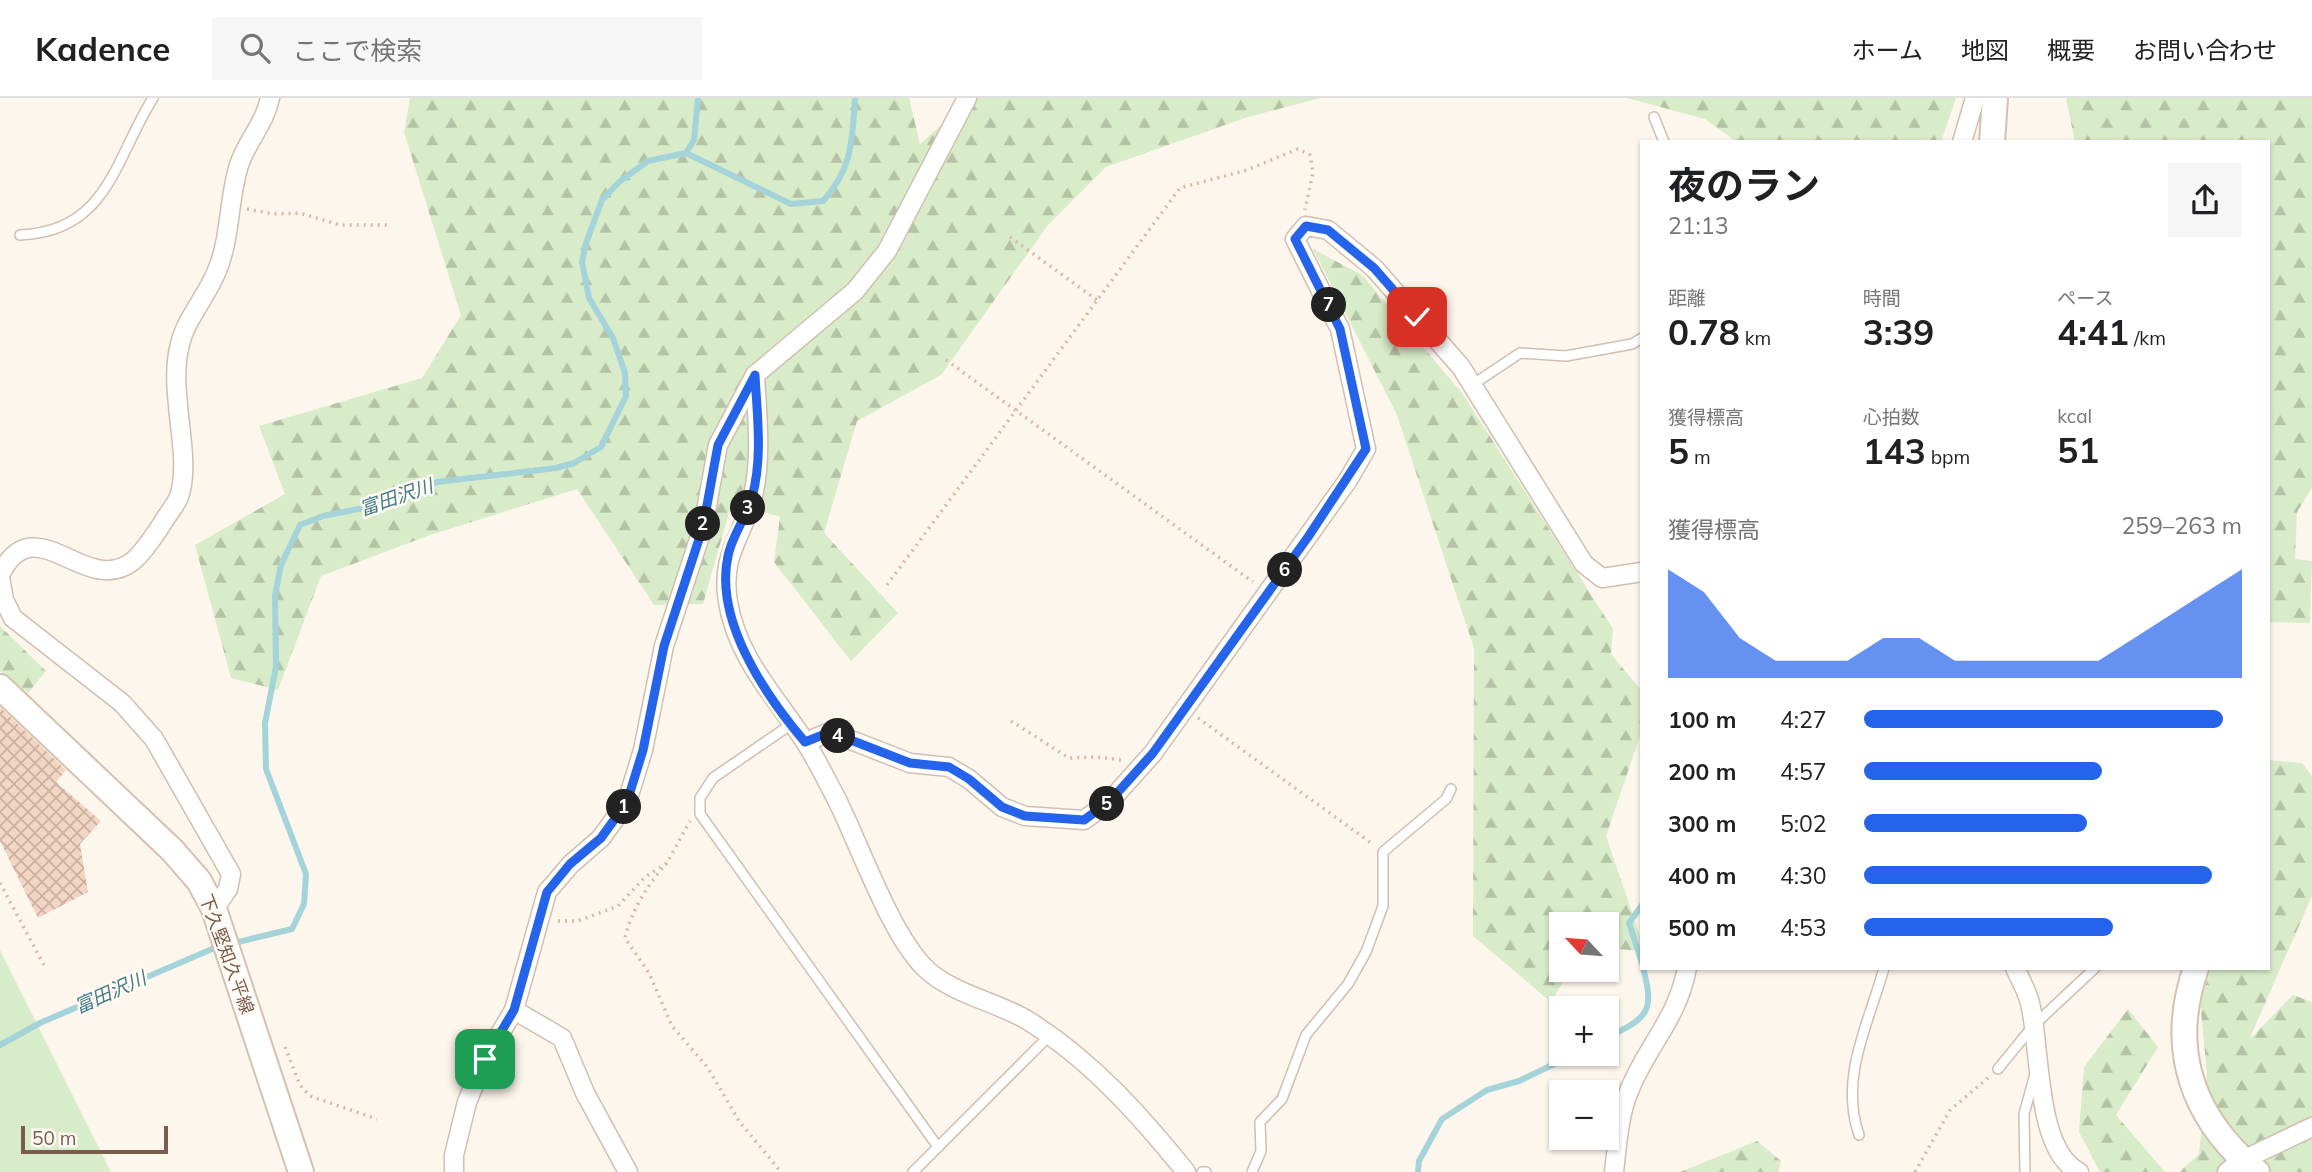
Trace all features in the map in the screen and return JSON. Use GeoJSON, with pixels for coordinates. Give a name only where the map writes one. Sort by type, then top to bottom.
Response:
{"type":"FeatureCollection","features":[{"type":"Feature","properties":{"kind":"main road"},"geometry":{"type":"LineString","coordinates":[[1992,140],[1995,98]]}},
{"type":"Feature","properties":{"kind":"main road","name":"下久堅知久平線"},"geometry":{"type":"LineString","coordinates":[[0,687],[172,850],[199,881],[217,918],[301,1172]]}},
{"type":"Feature","properties":{"kind":"main road"},"geometry":{"type":"LineString","coordinates":[[2196,970],[2185,1017],[2189,1077],[2213,1129],[2242,1168]]}},
{"type":"Feature","properties":{"kind":"street"},"geometry":{"type":"LineString","coordinates":[[217,918],[231,874],[154,739],[122,703],[13,618],[4,600],[0,576],[8,559],[22,548],[37,546],[93,569],[114,571],[132,561],[156,534],[179,496],[182,456],[175,390],[180,343],[216,274],[239,163],[268,111],[270,98]]}},
{"type":"Feature","properties":{"kind":"street"},"geometry":{"type":"LineString","coordinates":[[454,1172],[454,1155],[467,1102],[485,1059],[514,1010],[547,892],[570,864],[601,838],[627,802],[643,750],[664,646],[703,527],[718,445],[755,375],[855,291],[887,251],[967,98]]}},
{"type":"Feature","properties":{"kind":"street"},"geometry":{"type":"LineString","coordinates":[[1963,140],[1975,98]]}},
{"type":"Feature","properties":{"kind":"street"},"geometry":{"type":"LineString","coordinates":[[805,742],[830,732],[910,763],[949,767],[969,779],[1002,807],[1025,816],[1066,821],[1084,820],[1110,801],[1185,709],[1348,480],[1366,449],[1340,329],[1295,239],[1306,226],[1328,230],[1374,268],[1461,367],[1584,564],[1602,578],[1640,572]]}},
{"type":"Feature","properties":{"kind":"street"},"geometry":{"type":"LineString","coordinates":[[755,375],[759,442],[752,496],[727,556],[727,599],[735,633],[745,654],[790,725],[805,742],[835,797],[892,917],[923,966],[938,979],[1026,1020],[1086,1060],[1186,1172]]}},
{"type":"Feature","properties":{"kind":"street"},"geometry":{"type":"LineString","coordinates":[[1614,1172],[1628,1094],[1646,1055],[1669,1023],[1688,970]]}},
{"type":"Feature","properties":{"kind":"street"},"geometry":{"type":"LineString","coordinates":[[2016,970],[2030,1002],[2045,1112],[2054,1144],[2072,1168],[2079,1172]]}},
{"type":"Feature","properties":{"kind":"street"},"geometry":{"type":"LineString","coordinates":[[514,1010],[562,1038],[585,1093],[628,1172]]}},
{"type":"Feature","properties":{"kind":"street"},"geometry":{"type":"LineString","coordinates":[[2242,1168],[2312,1128]]}},
{"type":"Feature","properties":{"kind":"lane"},"geometry":{"type":"LineString","coordinates":[[20,235],[43,234],[63,228],[99,201],[121,164],[140,117],[153,98]]}},
{"type":"Feature","properties":{"kind":"lane"},"geometry":{"type":"LineString","coordinates":[[1654,117],[1663,140]]}},
{"type":"Feature","properties":{"kind":"lane"},"geometry":{"type":"LineString","coordinates":[[1472,385],[1520,353],[1566,356],[1632,344],[1640,339]]}},
{"type":"Feature","properties":{"kind":"lane"},"geometry":{"type":"LineString","coordinates":[[790,725],[713,778],[700,803],[700,814],[938,1147]]}},
{"type":"Feature","properties":{"kind":"lane"},"geometry":{"type":"LineString","coordinates":[[1252,1172],[1261,1151],[1260,1122],[1282,1099],[1306,1035],[1348,984],[1366,952],[1383,906],[1383,852],[1446,799],[1451,789]]}},
{"type":"Feature","properties":{"kind":"lane"},"geometry":{"type":"LineString","coordinates":[[1859,1135],[1853,1117],[1852,1069],[1883,970]]}},
{"type":"Feature","properties":{"kind":"lane"},"geometry":{"type":"LineString","coordinates":[[1998,1069],[2033,1026],[2093,970]]}},
{"type":"Feature","properties":{"kind":"lane"},"geometry":{"type":"LineString","coordinates":[[913,1172],[1049,1036]]}},
{"type":"Feature","properties":{"kind":"lane"},"geometry":{"type":"LineString","coordinates":[[2025,1172],[2024,1114],[2039,1059]]}},
{"type":"Feature","properties":{"kind":"path"},"geometry":{"type":"LineString","coordinates":[[887,585],[1180,188],[1247,170],[1298,149],[1310,155],[1313,172],[1305,205],[1306,226]]}},
{"type":"Feature","properties":{"kind":"path"},"geometry":{"type":"LineString","coordinates":[[232,206],[273,215],[300,213],[340,225],[388,225]]}},
{"type":"Feature","properties":{"kind":"path"},"geometry":{"type":"LineString","coordinates":[[1010,237],[1097,300]]}},
{"type":"Feature","properties":{"kind":"path"},"geometry":{"type":"LineString","coordinates":[[946,360],[1269,593]]}},
{"type":"Feature","properties":{"kind":"path"},"geometry":{"type":"LineString","coordinates":[[1185,709],[1383,852]]}},
{"type":"Feature","properties":{"kind":"path"},"geometry":{"type":"LineString","coordinates":[[1011,721],[1069,758],[1096,757],[1141,766]]}},
{"type":"Feature","properties":{"kind":"path"},"geometry":{"type":"LineString","coordinates":[[700,803],[667,863],[654,877],[628,922],[625,938],[649,973],[657,997],[672,1026],[708,1068],[740,1121],[781,1172]]}},
{"type":"Feature","properties":{"kind":"path"},"geometry":{"type":"LineString","coordinates":[[549,926],[562,919],[578,921],[618,906],[645,877],[667,863]]}},
{"type":"Feature","properties":{"kind":"path"},"geometry":{"type":"LineString","coordinates":[[0,883],[45,967]]}},
{"type":"Feature","properties":{"kind":"path"},"geometry":{"type":"LineString","coordinates":[[280,1036],[300,1085],[310,1096],[377,1119]]}},
{"type":"Feature","properties":{"kind":"path"},"geometry":{"type":"LineString","coordinates":[[1915,1172],[1950,1110],[1998,1069]]}},
{"type":"Feature","properties":{"kind":"green space"},"geometry":{"type":"Polygon","coordinates":[[[410,98],[909,98],[920,144],[964,105],[968,98],[1320,98],[1248,117],[1106,167],[1048,225],[941,375],[857,421],[824,533],[898,613],[851,661],[774,562],[780,517],[732,502],[703,604],[654,605],[577,489],[430,535],[321,576],[278,690],[231,678],[195,545],[285,494],[259,426],[422,378],[461,315],[404,132],[410,98]]]}},
{"type":"Feature","properties":{"kind":"green space"},"geometry":{"type":"Polygon","coordinates":[[[1627,98],[1956,98],[1942,140],[1734,140],[1705,119],[1627,98]]]}},
{"type":"Feature","properties":{"kind":"green space"},"geometry":{"type":"Polygon","coordinates":[[[2066,98],[2312,98],[2312,488],[2297,512],[2295,559],[2312,561],[2310,623],[2270,622],[2270,140],[2075,140],[2066,98]]]}},
{"type":"Feature","properties":{"kind":"green space"},"geometry":{"type":"Polygon","coordinates":[[[1313,249],[1362,275],[1462,393],[1613,629],[1611,654],[1640,689],[1640,736],[1606,836],[1640,936],[1640,951],[1619,949],[1619,912],[1549,912],[1549,982],[1563,982],[1555,996],[1549,996],[1549,1000],[1473,936],[1474,648],[1397,415],[1313,249]]]}},
{"type":"Feature","properties":{"kind":"green space"},"geometry":{"type":"Polygon","coordinates":[[[0,626],[46,671],[28,693],[0,671],[0,626]]]}},
{"type":"Feature","properties":{"kind":"green space"},"geometry":{"type":"Polygon","coordinates":[[[2270,760],[2302,763],[2312,776],[2312,896],[2249,1040],[2293,995],[2312,1002],[2312,1172],[2179,1172],[2199,1154],[2207,1074],[2200,1001],[2210,970],[2270,970],[2270,760]]]}},
{"type":"Feature","properties":{"kind":"green space"},"geometry":{"type":"Polygon","coordinates":[[[0,950],[111,1172],[0,1172],[0,950]]]}},
{"type":"Feature","properties":{"kind":"green space"},"geometry":{"type":"Polygon","coordinates":[[[2128,1009],[2158,1047],[2116,1115],[2165,1172],[2100,1172],[2079,1132],[2084,1067],[2128,1009]]]}},
{"type":"Feature","properties":{"kind":"green space"},"geometry":{"type":"Polygon","coordinates":[[[1757,1141],[1781,1161],[1778,1172],[1680,1172],[1757,1141]]]}},
{"type":"Feature","properties":{"kind":"building"},"geometry":{"type":"Polygon","coordinates":[[[0,707],[66,770],[56,782],[101,821],[80,844],[88,892],[38,918],[0,841],[0,707]]]}},
{"type":"Feature","properties":{"kind":"waterway"},"geometry":{"type":"LineString","coordinates":[[686,153],[694,140],[698,98]]}},
{"type":"Feature","properties":{"kind":"waterway","name":"富田沢川"},"geometry":{"type":"LineString","coordinates":[[230,944],[292,929],[304,904],[306,874],[266,769],[265,723],[276,667],[275,595],[281,565],[300,525],[323,516],[389,503],[437,482],[556,468],[574,463],[601,447],[626,396],[625,373],[613,338],[589,298],[582,262],[602,200],[619,182],[648,161],[686,153],[791,204],[823,201],[846,165],[855,98]]}},
{"type":"Feature","properties":{"kind":"waterway"},"geometry":{"type":"LineString","coordinates":[[1640,908],[1629,923],[1640,957]]}},
{"type":"Feature","properties":{"kind":"waterway","name":"富田沢川"},"geometry":{"type":"LineString","coordinates":[[0,1045],[40,1023],[219,946]]}},
{"type":"Feature","properties":{"kind":"waterway"},"geometry":{"type":"LineString","coordinates":[[1619,1031],[1631,1025],[1645,1012],[1648,995],[1644,970]]}},
{"type":"Feature","properties":{"kind":"waterway"},"geometry":{"type":"LineString","coordinates":[[1418,1172],[1419,1161],[1442,1119],[1487,1090],[1519,1081],[1550,1066]]}},
{"type":"Feature","properties":{"kind":"route"},"geometry":{"type":"LineString","coordinates":[[485,1059],[514,1010],[547,892],[570,864],[601,838],[627,802],[643,750],[664,646],[703,527],[718,445],[755,375],[759,442],[752,496],[727,556],[727,599],[735,633],[745,654],[790,725],[805,742],[830,732],[910,763],[949,767],[969,779],[1002,807],[1025,816],[1066,821],[1084,820],[1110,801],[1153,753],[1348,480],[1366,449],[1340,329],[1295,239],[1306,226],[1328,230],[1374,268],[1417,317]]}}]}
